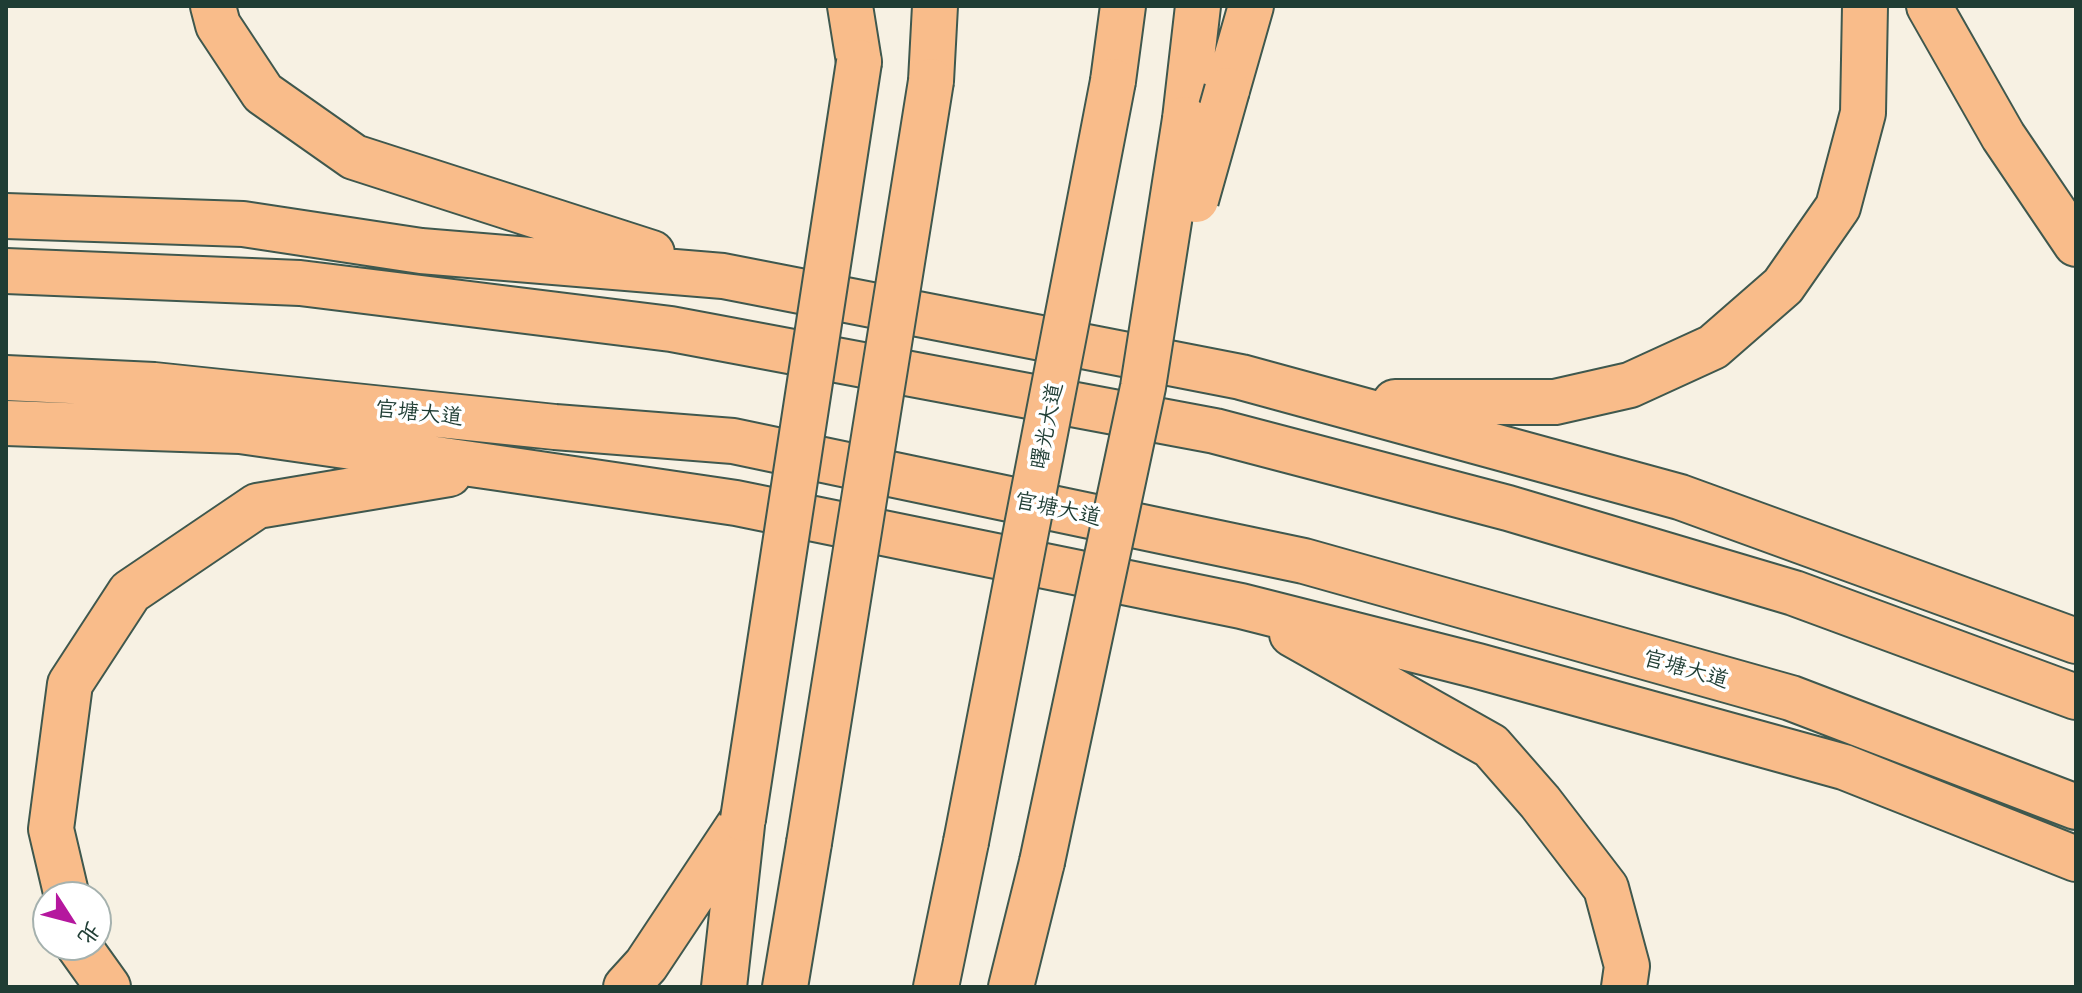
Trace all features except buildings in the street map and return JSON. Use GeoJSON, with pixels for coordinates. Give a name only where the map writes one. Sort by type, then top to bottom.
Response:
{"type":"FeatureCollection","features":[{"type":"Feature","properties":{"kind":"highway"},"geometry":{"type":"LineString","coordinates":[[213,6],[218,25],[263,93],[354,157],[723,276]]}},
{"type":"Feature","properties":{"kind":"highway"},"geometry":{"type":"LineString","coordinates":[[850,6],[859,62]]}},
{"type":"Feature","properties":{"kind":"highway"},"geometry":{"type":"LineString","coordinates":[[724,987],[743,819],[867,6]]}},
{"type":"Feature","properties":{"kind":"highway"},"geometry":{"type":"LineString","coordinates":[[785,987],[931,81],[935,6]]}},
{"type":"Feature","properties":{"kind":"highway","name":"曙光大道"},"geometry":{"type":"LineString","coordinates":[[936,987],[1113,81],[1123,6]]}},
{"type":"Feature","properties":{"kind":"highway"},"geometry":{"type":"LineString","coordinates":[[1011,987],[1042,862],[1143,387],[1185,119],[1198,6]]}},
{"type":"Feature","properties":{"kind":"highway"},"geometry":{"type":"LineString","coordinates":[[1143,387],[1251,6]]}},
{"type":"Feature","properties":{"kind":"highway"},"geometry":{"type":"LineString","coordinates":[[1341,403],[1555,402],[1630,385],[1713,347],[1783,286],[1838,207],[1863,113],[1865,6]]}},
{"type":"Feature","properties":{"kind":"highway"},"geometry":{"type":"LineString","coordinates":[[1929,6],[2003,136],[2076,244]]}},
{"type":"Feature","properties":{"kind":"highway"},"geometry":{"type":"LineString","coordinates":[[6,216],[243,224],[421,251],[723,276],[1241,377],[1680,497],[2076,641]]}},
{"type":"Feature","properties":{"kind":"highway"},"geometry":{"type":"LineString","coordinates":[[6,271],[300,283],[671,329],[1215,431],[1508,508],[1794,593],[2076,697]]}},
{"type":"Feature","properties":{"kind":"highway","name":"官塘大道"},"geometry":{"type":"LineString","coordinates":[[6,378],[154,385],[555,427],[733,441],[764,447],[1304,561],[1791,698],[2076,807]]}},
{"type":"Feature","properties":{"kind":"highway"},"geometry":{"type":"LineString","coordinates":[[6,423],[240,431],[736,503],[1241,606],[1478,666],[1844,767],[2076,859]]}},
{"type":"Feature","properties":{"kind":"highway"},"geometry":{"type":"LineString","coordinates":[[63,881],[51,829],[70,684],[130,592],[257,506],[492,467]]}},
{"type":"Feature","properties":{"kind":"highway"},"geometry":{"type":"LineString","coordinates":[[1241,606],[1491,746],[1540,802],[1606,888],[1627,966],[1624,987]]}},
{"type":"Feature","properties":{"kind":"highway"},"geometry":{"type":"LineString","coordinates":[[626,987],[646,965],[743,819]]}},
{"type":"Feature","properties":{"kind":"highway"},"geometry":{"type":"LineString","coordinates":[[1022,987],[1042,862]]}},
{"type":"Feature","properties":{"kind":"highway"},"geometry":{"type":"LineString","coordinates":[[89,961],[108,987]]}}]}
